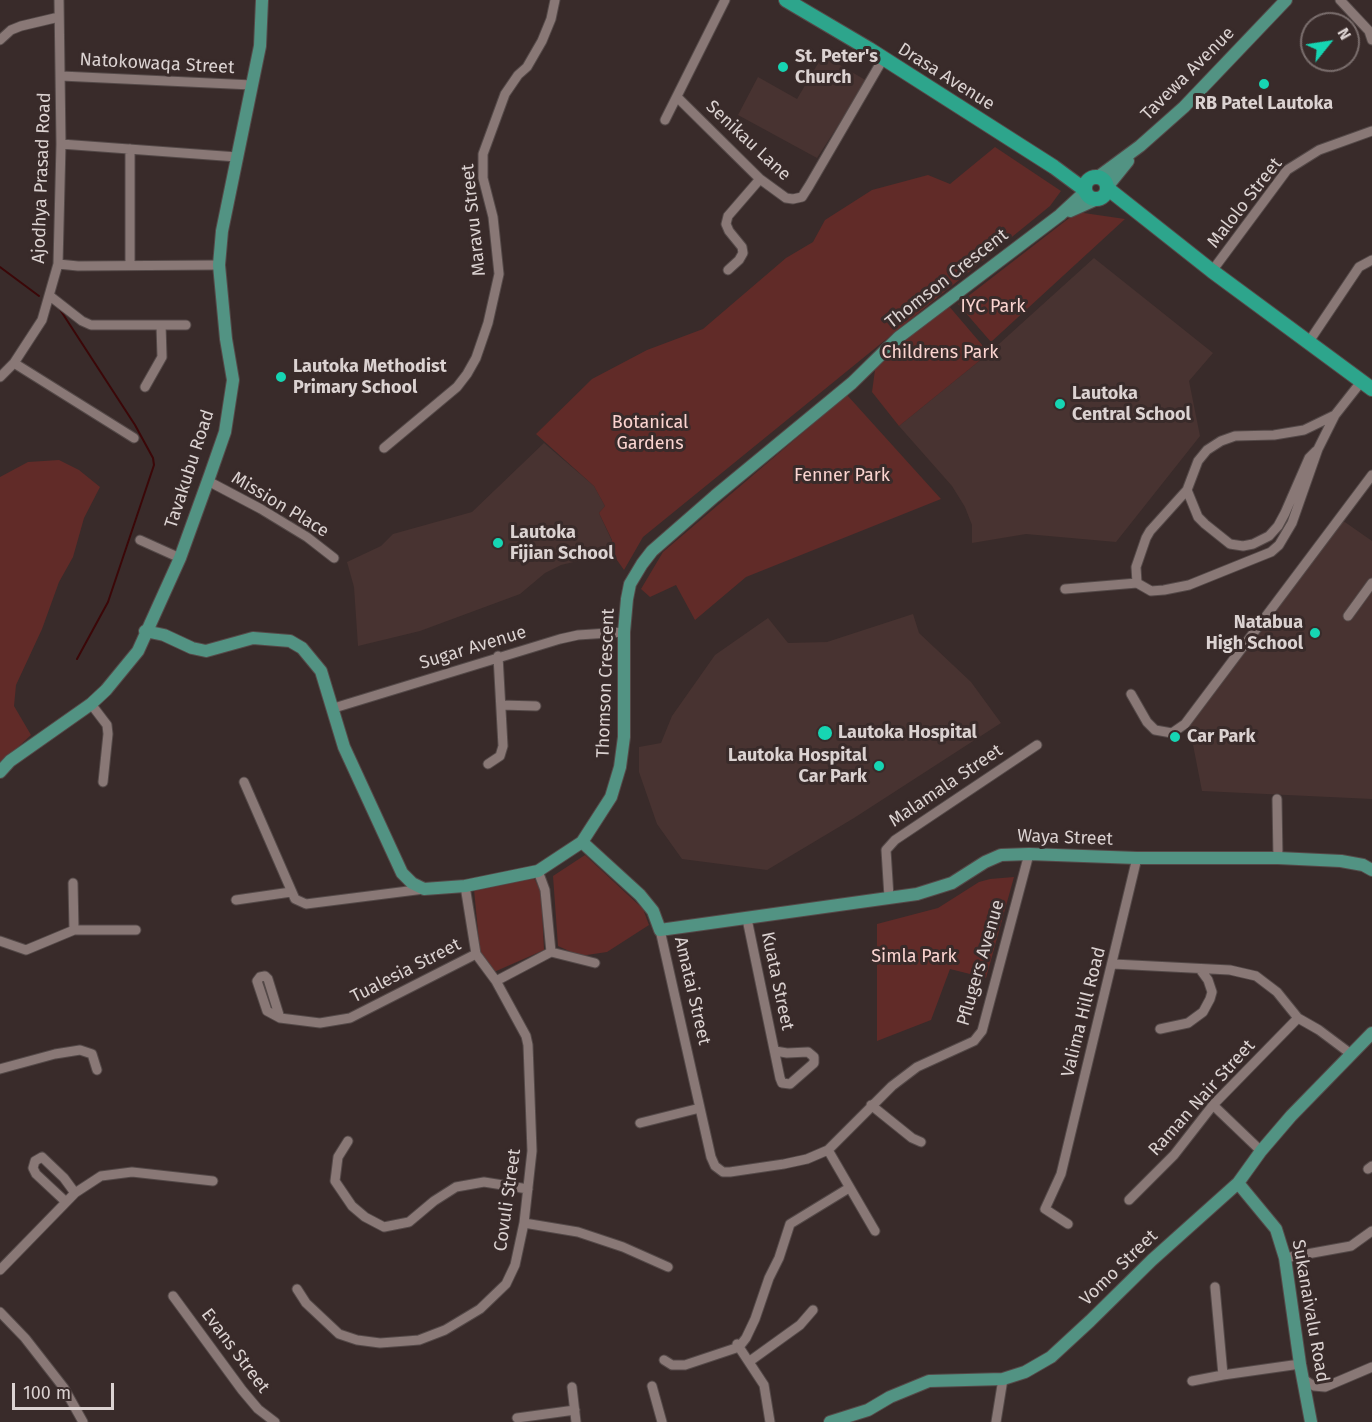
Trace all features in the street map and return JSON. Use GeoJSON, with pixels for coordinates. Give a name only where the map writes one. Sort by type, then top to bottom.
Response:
{"type":"FeatureCollection","features":[{"type":"Feature","properties":{"kind":"highway","name":"Drasa Avenue"},"geometry":{"type":"LineString","coordinates":[[786,0],[884,58],[1054,167],[1131,208],[1366,386]]}},
{"type":"Feature","properties":{"kind":"main road","name":"Tavakubu Road"},"geometry":{"type":"LineString","coordinates":[[0,772],[10,761],[39,739],[91,704],[106,690],[138,651],[145,631],[180,558],[225,432],[233,380],[226,339],[219,265],[222,231],[260,46],[262,0]]}},
{"type":"Feature","properties":{"kind":"main road","name":"Tavewa Avenue"},"geometry":{"type":"LineString","coordinates":[[1096,189],[1184,107],[1286,0]]}},
{"type":"Feature","properties":{"kind":"main road","name":"Thomson Crescent"},"geometry":{"type":"LineString","coordinates":[[424,889],[465,886],[538,871],[582,842],[611,797],[620,767],[624,737],[624,632],[630,584],[652,551],[852,383],[899,337],[1096,189]]}},
{"type":"Feature","properties":{"kind":"main road"},"geometry":{"type":"LineString","coordinates":[[145,631],[164,635],[192,648],[206,651],[253,638],[290,641],[302,648],[321,671],[344,747],[402,873],[412,883],[424,889]]}},
{"type":"Feature","properties":{"kind":"main road","name":"Amatai Street"},"geometry":{"type":"LineString","coordinates":[[582,842],[640,894],[653,910],[660,930]]}},
{"type":"Feature","properties":{"kind":"main road","name":"Waya Street"},"geometry":{"type":"LineString","coordinates":[[660,930],[917,894],[952,883],[985,862],[1001,855],[1278,858],[1341,861],[1372,870]]}},
{"type":"Feature","properties":{"kind":"main road","name":"Vomo Street"},"geometry":{"type":"LineString","coordinates":[[830,1422],[868,1410],[890,1397],[929,1381],[1003,1379],[1025,1372],[1059,1351],[1144,1267],[1238,1184],[1261,1151],[1291,1116],[1372,1034]]}},
{"type":"Feature","properties":{"kind":"main road","name":"Sukanaivalu Road"},"geometry":{"type":"LineString","coordinates":[[1238,1184],[1276,1229],[1285,1258],[1311,1422]]}},
{"type":"Feature","properties":{"kind":"street","name":"Ajodhya Prasad Road"},"geometry":{"type":"LineString","coordinates":[[0,377],[14,363],[42,320],[58,264],[61,144],[59,0]]}},
{"type":"Feature","properties":{"kind":"street","name":"Maravu Street"},"geometry":{"type":"LineString","coordinates":[[384,448],[457,387],[476,358],[488,323],[499,274],[493,217],[483,178],[483,154],[505,94],[518,75],[527,67],[542,41],[551,19],[555,0]]}},
{"type":"Feature","properties":{"kind":"street"},"geometry":{"type":"LineString","coordinates":[[664,120],[725,0]]}},
{"type":"Feature","properties":{"kind":"street"},"geometry":{"type":"LineString","coordinates":[[1340,0],[1369,31],[1372,40]]}},
{"type":"Feature","properties":{"kind":"street"},"geometry":{"type":"LineString","coordinates":[[0,40],[11,30],[21,26],[59,18]]}},
{"type":"Feature","properties":{"kind":"street","name":"Senikau Lane"},"geometry":{"type":"LineString","coordinates":[[677,97],[760,178],[786,198],[793,199],[802,196],[884,58]]}},
{"type":"Feature","properties":{"kind":"street","name":"Natokowaqa Street"},"geometry":{"type":"LineString","coordinates":[[61,76],[252,85]]}},
{"type":"Feature","properties":{"kind":"street","name":"Malolo Street"},"geometry":{"type":"LineString","coordinates":[[1212,271],[1287,170],[1318,150],[1372,131]]}},
{"type":"Feature","properties":{"kind":"street"},"geometry":{"type":"LineString","coordinates":[[61,144],[237,157]]}},
{"type":"Feature","properties":{"kind":"street"},"geometry":{"type":"LineString","coordinates":[[130,149],[130,265]]}},
{"type":"Feature","properties":{"kind":"street"},"geometry":{"type":"LineString","coordinates":[[728,270],[740,260],[743,253],[742,247],[726,224],[728,216],[760,178]]}},
{"type":"Feature","properties":{"kind":"street"},"geometry":{"type":"LineString","coordinates":[[1308,343],[1359,267],[1372,260]]}},
{"type":"Feature","properties":{"kind":"street"},"geometry":{"type":"LineString","coordinates":[[58,264],[219,265]]}},
{"type":"Feature","properties":{"kind":"street"},"geometry":{"type":"LineString","coordinates":[[50,296],[82,321],[91,325],[186,325]]}},
{"type":"Feature","properties":{"kind":"street"},"geometry":{"type":"LineString","coordinates":[[145,387],[162,357],[161,325]]}},
{"type":"Feature","properties":{"kind":"street"},"geometry":{"type":"LineString","coordinates":[[14,363],[134,438]]}},
{"type":"Feature","properties":{"kind":"street"},"geometry":{"type":"LineString","coordinates":[[1137,583],[1136,567],[1146,538],[1187,489],[1198,462],[1207,450],[1234,436],[1274,435],[1304,430],[1335,415],[1366,386]]}},
{"type":"Feature","properties":{"kind":"street"},"geometry":{"type":"LineString","coordinates":[[1065,589],[1137,583],[1151,591],[1189,585],[1271,552],[1292,523],[1318,449],[1335,415]]}},
{"type":"Feature","properties":{"kind":"street"},"geometry":{"type":"LineString","coordinates":[[1187,489],[1198,517],[1205,524],[1230,544],[1243,546],[1253,544],[1269,536],[1278,526],[1309,458],[1318,449]]}},
{"type":"Feature","properties":{"kind":"street"},"geometry":{"type":"LineString","coordinates":[[1131,694],[1147,722],[1155,730],[1172,733],[1185,724],[1372,475]]}},
{"type":"Feature","properties":{"kind":"street","name":"Mission Place"},"geometry":{"type":"LineString","coordinates":[[208,481],[307,537],[334,558]]}},
{"type":"Feature","properties":{"kind":"street"},"geometry":{"type":"LineString","coordinates":[[140,540],[180,558]]}},
{"type":"Feature","properties":{"kind":"street"},"geometry":{"type":"LineString","coordinates":[[1348,616],[1372,583]]}},
{"type":"Feature","properties":{"kind":"street","name":"Sugar Avenue"},"geometry":{"type":"LineString","coordinates":[[334,708],[498,656],[578,635],[624,632]]}},
{"type":"Feature","properties":{"kind":"street"},"geometry":{"type":"LineString","coordinates":[[488,764],[497,759],[502,752],[498,656]]}},
{"type":"Feature","properties":{"kind":"street"},"geometry":{"type":"LineString","coordinates":[[91,704],[107,725],[103,782]]}},
{"type":"Feature","properties":{"kind":"street"},"geometry":{"type":"LineString","coordinates":[[501,705],[536,706]]}},
{"type":"Feature","properties":{"kind":"street","name":"Malamala Street"},"geometry":{"type":"LineString","coordinates":[[889,897],[886,850],[895,840],[1037,745]]}},
{"type":"Feature","properties":{"kind":"street"},"geometry":{"type":"LineString","coordinates":[[244,782],[295,899],[306,904],[424,889]]}},
{"type":"Feature","properties":{"kind":"street"},"geometry":{"type":"LineString","coordinates":[[1277,799],[1278,858]]}},
{"type":"Feature","properties":{"kind":"street","name":"Pflugers Avenue"},"geometry":{"type":"LineString","coordinates":[[723,1172],[784,1164],[807,1159],[828,1150],[892,1086],[917,1068],[974,1041],[982,1031],[1029,854]]}},
{"type":"Feature","properties":{"kind":"street","name":"Valima Hill Road"},"geometry":{"type":"LineString","coordinates":[[1068,1224],[1045,1209],[1061,1174],[1137,858]]}},
{"type":"Feature","properties":{"kind":"street"},"geometry":{"type":"LineString","coordinates":[[538,871],[545,890],[551,952]]}},
{"type":"Feature","properties":{"kind":"street"},"geometry":{"type":"LineString","coordinates":[[73,883],[74,930]]}},
{"type":"Feature","properties":{"kind":"street","name":"Covuli Street"},"geometry":{"type":"LineString","coordinates":[[297,1289],[306,1303],[339,1335],[380,1342],[419,1340],[445,1330],[480,1309],[506,1284],[515,1265],[524,1223],[532,1125],[528,1045],[526,1036],[496,981],[476,954],[465,886]]}},
{"type":"Feature","properties":{"kind":"street"},"geometry":{"type":"LineString","coordinates":[[236,900],[291,892]]}},
{"type":"Feature","properties":{"kind":"street","name":"Kuata Street"},"geometry":{"type":"LineString","coordinates":[[747,919],[780,1078],[786,1084],[796,1081],[814,1063],[814,1057],[808,1052],[775,1051]]}},
{"type":"Feature","properties":{"kind":"street"},"geometry":{"type":"LineString","coordinates":[[0,941],[26,950],[74,930],[136,930]]}},
{"type":"Feature","properties":{"kind":"street","name":"Amatai Street"},"geometry":{"type":"LineString","coordinates":[[660,930],[711,1157],[715,1166],[723,1172]]}},
{"type":"Feature","properties":{"kind":"street"},"geometry":{"type":"LineString","coordinates":[[496,981],[551,952],[595,963]]}},
{"type":"Feature","properties":{"kind":"street","name":"Tualesia Street"},"geometry":{"type":"LineString","coordinates":[[280,1018],[320,1023],[350,1018],[476,954]]}},
{"type":"Feature","properties":{"kind":"street"},"geometry":{"type":"LineString","coordinates":[[1113,964],[1230,970],[1256,976],[1277,992],[1299,1018],[1351,1054]]}},
{"type":"Feature","properties":{"kind":"street"},"geometry":{"type":"LineString","coordinates":[[1160,1029],[1188,1023],[1203,1012],[1212,992],[1208,980],[1200,969]]}},
{"type":"Feature","properties":{"kind":"street","name":"Raman Nair Street"},"geometry":{"type":"LineString","coordinates":[[1129,1200],[1174,1155],[1213,1106],[1299,1018]]}},
{"type":"Feature","properties":{"kind":"street"},"geometry":{"type":"LineString","coordinates":[[0,1069],[55,1054],[80,1050],[92,1054],[98,1070]]}},
{"type":"Feature","properties":{"kind":"street"},"geometry":{"type":"LineString","coordinates":[[872,1105],[912,1138],[921,1142]]}},
{"type":"Feature","properties":{"kind":"street"},"geometry":{"type":"LineString","coordinates":[[1213,1106],[1261,1151]]}},
{"type":"Feature","properties":{"kind":"street"},"geometry":{"type":"LineString","coordinates":[[640,1123],[700,1108]]}},
{"type":"Feature","properties":{"kind":"street"},"geometry":{"type":"LineString","coordinates":[[348,1141],[338,1157],[335,1181],[352,1206],[365,1217],[384,1227],[409,1221],[456,1187],[484,1182],[528,1189]]}},
{"type":"Feature","properties":{"kind":"street"},"geometry":{"type":"LineString","coordinates":[[828,1150],[875,1232]]}},
{"type":"Feature","properties":{"kind":"street"},"geometry":{"type":"LineString","coordinates":[[66,1202],[36,1174],[33,1168],[35,1161],[42,1157],[64,1178],[75,1193]]}},
{"type":"Feature","properties":{"kind":"street"},"geometry":{"type":"LineString","coordinates":[[0,1270],[75,1193],[101,1176],[132,1172],[213,1181]]}},
{"type":"Feature","properties":{"kind":"street"},"geometry":{"type":"LineString","coordinates":[[664,1360],[672,1365],[685,1365],[737,1344],[746,1338],[790,1224],[849,1188]]}},
{"type":"Feature","properties":{"kind":"street"},"geometry":{"type":"LineString","coordinates":[[524,1223],[579,1232],[623,1247],[668,1267]]}},
{"type":"Feature","properties":{"kind":"street"},"geometry":{"type":"LineString","coordinates":[[1285,1258],[1351,1246],[1372,1231]]}},
{"type":"Feature","properties":{"kind":"street"},"geometry":{"type":"LineString","coordinates":[[1215,1287],[1223,1375]]}},
{"type":"Feature","properties":{"kind":"street","name":"Evans Street"},"geometry":{"type":"LineString","coordinates":[[173,1296],[231,1376],[258,1408],[275,1422]]}},
{"type":"Feature","properties":{"kind":"street"},"geometry":{"type":"LineString","coordinates":[[750,1361],[800,1325],[813,1310]]}},
{"type":"Feature","properties":{"kind":"street"},"geometry":{"type":"LineString","coordinates":[[0,1312],[25,1338],[64,1388],[83,1422]]}},
{"type":"Feature","properties":{"kind":"street"},"geometry":{"type":"LineString","coordinates":[[737,1344],[764,1385],[770,1422]]}},
{"type":"Feature","properties":{"kind":"street"},"geometry":{"type":"LineString","coordinates":[[1192,1381],[1300,1364]]}},
{"type":"Feature","properties":{"kind":"street"},"geometry":{"type":"LineString","coordinates":[[1307,1397],[1372,1367]]}},
{"type":"Feature","properties":{"kind":"street"},"geometry":{"type":"LineString","coordinates":[[996,1422],[1003,1379]]}},
{"type":"Feature","properties":{"kind":"street"},"geometry":{"type":"LineString","coordinates":[[1304,1379],[1314,1386],[1325,1387]]}},
{"type":"Feature","properties":{"kind":"street"},"geometry":{"type":"LineString","coordinates":[[652,1386],[662,1422]]}},
{"type":"Feature","properties":{"kind":"street"},"geometry":{"type":"LineString","coordinates":[[572,1387],[576,1422]]}},
{"type":"Feature","properties":{"kind":"street"},"geometry":{"type":"LineString","coordinates":[[517,1418],[575,1410]]}},
{"type":"Feature","properties":{"kind":"shaded area"},"geometry":{"type":"Polygon","coordinates":[[[823,55],[867,81],[817,158],[738,115],[758,77],[797,99],[823,55]]]}},
{"type":"Feature","properties":{"kind":"shaded area","name":"Lautoka Central School"},"geometry":{"type":"Polygon","coordinates":[[[1094,258],[1213,353],[1189,381],[1200,436],[1116,542],[1026,534],[972,543],[972,525],[965,507],[952,486],[899,426],[989,353],[1094,258]]]}},
{"type":"Feature","properties":{"kind":"shaded area","name":"Lautoka Fijian School"},"geometry":{"type":"Polygon","coordinates":[[[544,443],[594,486],[605,506],[599,513],[612,541],[612,553],[561,565],[545,573],[520,594],[420,631],[358,646],[354,587],[347,562],[381,546],[393,534],[472,512],[544,443]]]}},
{"type":"Feature","properties":{"kind":"shaded area","name":"Natabua High School"},"geometry":{"type":"Polygon","coordinates":[[[1342,520],[1372,541],[1372,799],[1202,791],[1189,724],[1342,520]]]}},
{"type":"Feature","properties":{"kind":"shaded area","name":"Lautoka Hospital"},"geometry":{"type":"Polygon","coordinates":[[[913,614],[919,633],[971,682],[1001,723],[854,818],[767,870],[682,859],[657,824],[639,772],[639,747],[661,743],[672,716],[715,655],[768,618],[788,643],[827,642],[913,614]]]}},
{"type":"Feature","properties":{"kind":"green space","name":"Botanical Gardens"},"geometry":{"type":"Polygon","coordinates":[[[995,147],[1061,191],[1050,206],[643,537],[624,570],[612,553],[612,540],[599,513],[605,506],[594,486],[536,434],[592,379],[647,350],[703,329],[786,258],[813,242],[825,220],[872,190],[928,175],[950,184],[995,147]]]}},
{"type":"Feature","properties":{"kind":"green space","name":"IYC Park"},"geometry":{"type":"Polygon","coordinates":[[[1077,212],[1125,219],[991,342],[958,304],[1077,212]]]}},
{"type":"Feature","properties":{"kind":"green space","name":"Childrens Park"},"geometry":{"type":"Polygon","coordinates":[[[948,305],[989,353],[899,426],[872,392],[875,370],[903,342],[948,305]]]}},
{"type":"Feature","properties":{"kind":"green space","name":"Fenner Park"},"geometry":{"type":"Polygon","coordinates":[[[847,395],[941,499],[746,577],[695,620],[676,585],[650,597],[641,589],[663,552],[847,395]]]}},
{"type":"Feature","properties":{"kind":"green space"},"geometry":{"type":"Polygon","coordinates":[[[59,460],[79,470],[100,487],[84,518],[73,557],[59,582],[42,629],[16,685],[14,706],[31,735],[0,764],[0,477],[28,462],[59,460]]]}},
{"type":"Feature","properties":{"kind":"green space"},"geometry":{"type":"Polygon","coordinates":[[[585,855],[643,909],[649,925],[607,952],[580,956],[558,946],[553,876],[585,855]]]}},
{"type":"Feature","properties":{"kind":"green space"},"geometry":{"type":"Polygon","coordinates":[[[531,872],[541,892],[544,950],[494,972],[480,952],[473,879],[531,872]]]}},
{"type":"Feature","properties":{"kind":"green space","name":"Simla Park"},"geometry":{"type":"Polygon","coordinates":[[[1014,877],[986,978],[950,969],[931,1020],[877,1041],[877,924],[938,908],[979,882],[1014,877]]]}},
{"type":"Feature","properties":{"kind":"waterway"},"geometry":{"type":"LineString","coordinates":[[0,267],[39,296]]}},
{"type":"Feature","properties":{"kind":"waterway"},"geometry":{"type":"LineString","coordinates":[[59,308],[135,425],[153,458],[154,465],[108,602],[77,659]]}},
{"type":"Feature","properties":{"kind":"place","name":"St. Peter's Church"},"geometry":{"type":"Point","coordinates":[783,67]}},
{"type":"Feature","properties":{"kind":"place","name":"RB Patel Lautoka"},"geometry":{"type":"Point","coordinates":[1264,84]}},
{"type":"Feature","properties":{"kind":"place","name":"Lautoka Methodist Primary School"},"geometry":{"type":"Point","coordinates":[281,377]}},
{"type":"Feature","properties":{"kind":"place","name":"Lautoka Central School"},"geometry":{"type":"Point","coordinates":[1060,404]}},
{"type":"Feature","properties":{"kind":"place","name":"Lautoka Fijian School"},"geometry":{"type":"Point","coordinates":[498,543]}},
{"type":"Feature","properties":{"kind":"place","name":"Natabua High School"},"geometry":{"type":"Point","coordinates":[1315,633]}},
{"type":"Feature","properties":{"kind":"place","name":"Lautoka Hospital"},"geometry":{"type":"Point","coordinates":[825,733]}},
{"type":"Feature","properties":{"kind":"place","name":"Car Park"},"geometry":{"type":"Point","coordinates":[1175,737]}},
{"type":"Feature","properties":{"kind":"place","name":"Lautoka Hospital Car Park"},"geometry":{"type":"Point","coordinates":[879,766]}}]}
